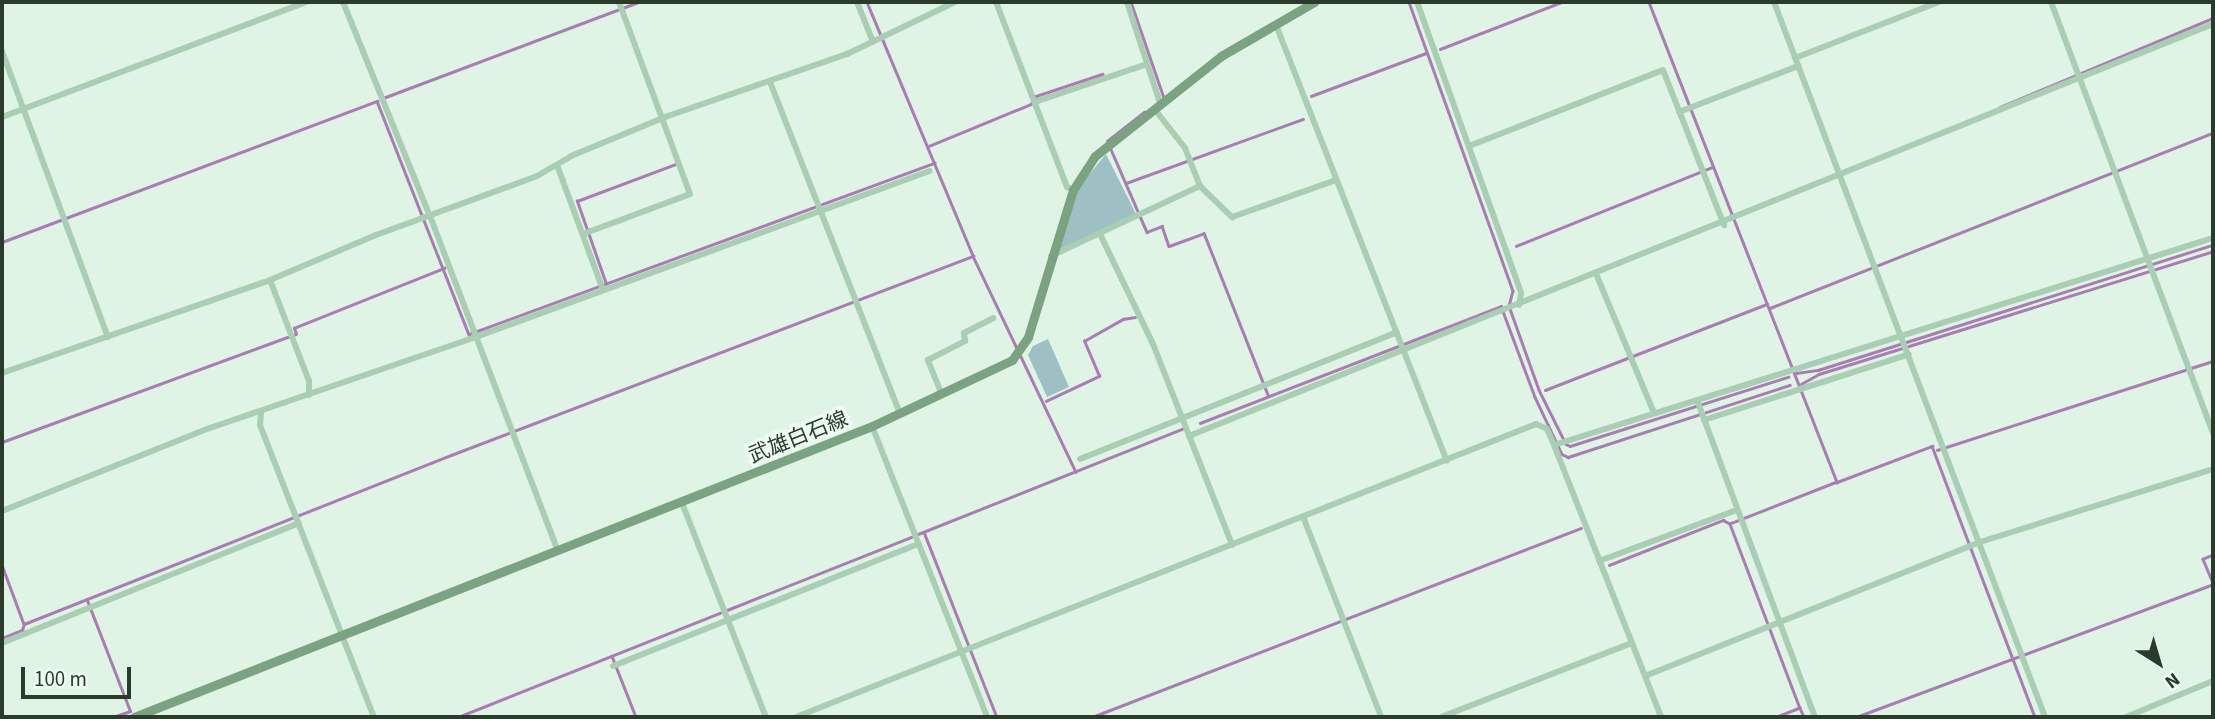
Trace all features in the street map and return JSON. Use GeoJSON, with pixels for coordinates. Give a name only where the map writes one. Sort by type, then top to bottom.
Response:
{"type":"FeatureCollection","features":[{"type":"Feature","properties":{"kind":"main road","name":"武雄白石線"},"geometry":{"type":"LineString","coordinates":[[137,716],[682,503],[984,377],[1020,352],[1073,190],[1109,145],[1221,55],[1314,2]]}},
{"type":"Feature","properties":{"kind":"street"},"geometry":{"type":"LineString","coordinates":[[2,117],[307,2]]}},
{"type":"Feature","properties":{"kind":"street"},"geometry":{"type":"LineString","coordinates":[[343,2],[475,333],[558,551]]}},
{"type":"Feature","properties":{"kind":"street"},"geometry":{"type":"LineString","coordinates":[[856,2],[879,39]]}},
{"type":"Feature","properties":{"kind":"street"},"geometry":{"type":"LineString","coordinates":[[2,373],[270,281],[557,165],[665,117],[770,82],[879,39],[955,2]]}},
{"type":"Feature","properties":{"kind":"street"},"geometry":{"type":"LineString","coordinates":[[996,2],[1068,187],[1073,190]]}},
{"type":"Feature","properties":{"kind":"street"},"geometry":{"type":"LineString","coordinates":[[1127,2],[1159,105],[1190,160],[1200,187],[1231,217],[1240,217],[1336,180]]}},
{"type":"Feature","properties":{"kind":"street"},"geometry":{"type":"LineString","coordinates":[[1417,2],[1521,293],[1517,307]]}},
{"type":"Feature","properties":{"kind":"street"},"geometry":{"type":"LineString","coordinates":[[1774,2],[1944,448],[1973,544],[2023,655],[2045,717]]}},
{"type":"Feature","properties":{"kind":"street"},"geometry":{"type":"LineString","coordinates":[[1795,58],[1939,2]]}},
{"type":"Feature","properties":{"kind":"street"},"geometry":{"type":"LineString","coordinates":[[2051,2],[2117,171],[2153,275],[2213,432]]}},
{"type":"Feature","properties":{"kind":"street"},"geometry":{"type":"LineString","coordinates":[[586,233],[690,194],[665,117],[621,6]]}},
{"type":"Feature","properties":{"kind":"street"},"geometry":{"type":"LineString","coordinates":[[1080,459],[1186,427],[1503,314],[1731,222],[2079,75],[2213,24]]}},
{"type":"Feature","properties":{"kind":"street"},"geometry":{"type":"LineString","coordinates":[[1276,25],[1447,461]]}},
{"type":"Feature","properties":{"kind":"street"},"geometry":{"type":"LineString","coordinates":[[2,51],[108,337]]}},
{"type":"Feature","properties":{"kind":"street"},"geometry":{"type":"LineString","coordinates":[[1034,99],[1147,64]]}},
{"type":"Feature","properties":{"kind":"street"},"geometry":{"type":"LineString","coordinates":[[1679,111],[1798,66]]}},
{"type":"Feature","properties":{"kind":"street"},"geometry":{"type":"LineString","coordinates":[[1468,146],[1663,70],[1702,171],[1731,222]]}},
{"type":"Feature","properties":{"kind":"street"},"geometry":{"type":"LineString","coordinates":[[770,82],[901,413]]}},
{"type":"Feature","properties":{"kind":"street"},"geometry":{"type":"LineString","coordinates":[[557,165],[586,233],[602,287]]}},
{"type":"Feature","properties":{"kind":"street"},"geometry":{"type":"LineString","coordinates":[[2,511],[475,333],[930,171]]}},
{"type":"Feature","properties":{"kind":"street"},"geometry":{"type":"LineString","coordinates":[[1051,256],[1101,236],[1200,187]]}},
{"type":"Feature","properties":{"kind":"street"},"geometry":{"type":"LineString","coordinates":[[1101,236],[1144,322],[1233,545]]}},
{"type":"Feature","properties":{"kind":"street"},"geometry":{"type":"LineString","coordinates":[[1556,445],[2213,238]]}},
{"type":"Feature","properties":{"kind":"street"},"geometry":{"type":"LineString","coordinates":[[1597,276],[1654,413]]}},
{"type":"Feature","properties":{"kind":"street"},"geometry":{"type":"LineString","coordinates":[[270,281],[309,381],[309,395]]}},
{"type":"Feature","properties":{"kind":"street"},"geometry":{"type":"LineString","coordinates":[[942,395],[928,360],[965,341],[964,332],[993,318]]}},
{"type":"Feature","properties":{"kind":"street"},"geometry":{"type":"LineString","coordinates":[[1186,427],[1264,386],[1397,332]]}},
{"type":"Feature","properties":{"kind":"street"},"geometry":{"type":"LineString","coordinates":[[1703,419],[1801,389],[1908,351]]}},
{"type":"Feature","properties":{"kind":"street"},"geometry":{"type":"LineString","coordinates":[[1697,402],[1745,528],[1776,622],[1815,717]]}},
{"type":"Feature","properties":{"kind":"street"},"geometry":{"type":"LineString","coordinates":[[261,412],[260,425],[374,717]]}},
{"type":"Feature","properties":{"kind":"street"},"geometry":{"type":"LineString","coordinates":[[796,717],[1304,519],[1536,424],[1547,429],[1556,445],[1661,717]]}},
{"type":"Feature","properties":{"kind":"street"},"geometry":{"type":"LineString","coordinates":[[872,426],[918,544],[968,651],[988,717]]}},
{"type":"Feature","properties":{"kind":"street"},"geometry":{"type":"LineString","coordinates":[[1645,676],[1973,544],[2213,469]]}},
{"type":"Feature","properties":{"kind":"street"},"geometry":{"type":"LineString","coordinates":[[682,503],[766,717]]}},
{"type":"Feature","properties":{"kind":"street"},"geometry":{"type":"LineString","coordinates":[[1600,562],[1738,511]]}},
{"type":"Feature","properties":{"kind":"street"},"geometry":{"type":"LineString","coordinates":[[2,643],[297,518]]}},
{"type":"Feature","properties":{"kind":"street"},"geometry":{"type":"LineString","coordinates":[[1304,519],[1381,717]]}},
{"type":"Feature","properties":{"kind":"street"},"geometry":{"type":"LineString","coordinates":[[616,664],[918,544]]}},
{"type":"Feature","properties":{"kind":"street"},"geometry":{"type":"LineString","coordinates":[[1441,717],[1632,643]]}},
{"type":"Feature","properties":{"kind":"street"},"geometry":{"type":"LineString","coordinates":[[2126,717],[2213,681]]}},
{"type":"Feature","properties":{"kind":"shaded area"},"geometry":{"type":"Polygon","coordinates":[[[1106,154],[1136,214],[1058,250],[1078,188],[1106,154]]]}},
{"type":"Feature","properties":{"kind":"shaded area"},"geometry":{"type":"Polygon","coordinates":[[[1048,339],[1069,387],[1047,397],[1028,355],[1033,346],[1048,339]]]}},
{"type":"Feature","properties":{"kind":"waterway"},"geometry":{"type":"LineString","coordinates":[[383,98],[639,2]]}},
{"type":"Feature","properties":{"kind":"waterway"},"geometry":{"type":"LineString","coordinates":[[867,2],[973,256],[1076,472]]}},
{"type":"Feature","properties":{"kind":"waterway"},"geometry":{"type":"LineString","coordinates":[[1131,2],[1164,98]]}},
{"type":"Feature","properties":{"kind":"waterway"},"geometry":{"type":"LineString","coordinates":[[1409,2],[1513,291],[1509,306],[1539,390],[1566,444],[1570,446],[1788,377]]}},
{"type":"Feature","properties":{"kind":"waterway"},"geometry":{"type":"LineString","coordinates":[[1440,49],[1562,2]]}},
{"type":"Feature","properties":{"kind":"waterway"},"geometry":{"type":"LineString","coordinates":[[1649,2],[1837,482],[1730,524],[1800,708],[1777,717]]}},
{"type":"Feature","properties":{"kind":"waterway"},"geometry":{"type":"LineString","coordinates":[[2000,107],[2213,18]]}},
{"type":"Feature","properties":{"kind":"waterway"},"geometry":{"type":"LineString","coordinates":[[1311,96],[1426,53]]}},
{"type":"Feature","properties":{"kind":"waterway"},"geometry":{"type":"LineString","coordinates":[[929,146],[1031,104],[1036,96],[1102,74]]}},
{"type":"Feature","properties":{"kind":"waterway"},"geometry":{"type":"LineString","coordinates":[[377,101],[469,334],[935,163]]}},
{"type":"Feature","properties":{"kind":"waterway"},"geometry":{"type":"LineString","coordinates":[[2,242],[377,101]]}},
{"type":"Feature","properties":{"kind":"waterway"},"geometry":{"type":"LineString","coordinates":[[1107,141],[1144,112]]}},
{"type":"Feature","properties":{"kind":"waterway"},"geometry":{"type":"LineString","coordinates":[[1126,183],[1303,119]]}},
{"type":"Feature","properties":{"kind":"waterway"},"geometry":{"type":"LineString","coordinates":[[1770,308],[2213,133]]}},
{"type":"Feature","properties":{"kind":"waterway"},"geometry":{"type":"LineString","coordinates":[[1110,147],[1147,232],[1162,226],[1169,246],[1204,233],[1268,395]]}},
{"type":"Feature","properties":{"kind":"waterway"},"geometry":{"type":"LineString","coordinates":[[606,284],[577,201],[676,164]]}},
{"type":"Feature","properties":{"kind":"waterway"},"geometry":{"type":"LineString","coordinates":[[1516,246],[1713,167]]}},
{"type":"Feature","properties":{"kind":"waterway"},"geometry":{"type":"LineString","coordinates":[[1796,373],[1818,370],[2213,245]]}},
{"type":"Feature","properties":{"kind":"waterway"},"geometry":{"type":"LineString","coordinates":[[1801,384],[1819,374],[2213,251]]}},
{"type":"Feature","properties":{"kind":"waterway"},"geometry":{"type":"LineString","coordinates":[[2,565],[24,624],[451,455],[973,256]]}},
{"type":"Feature","properties":{"kind":"waterway"},"geometry":{"type":"LineString","coordinates":[[2,442],[296,334],[294,328],[444,268]]}},
{"type":"Feature","properties":{"kind":"waterway"},"geometry":{"type":"LineString","coordinates":[[1545,390],[1767,304]]}},
{"type":"Feature","properties":{"kind":"waterway"},"geometry":{"type":"LineString","coordinates":[[1200,423],[1501,306],[1535,397],[1562,454],[1568,457],[1790,385]]}},
{"type":"Feature","properties":{"kind":"waterway"},"geometry":{"type":"LineString","coordinates":[[1046,401],[1099,376],[1084,341],[1123,319],[1135,317]]}},
{"type":"Feature","properties":{"kind":"waterway"},"geometry":{"type":"LineString","coordinates":[[1937,450],[2213,361]]}},
{"type":"Feature","properties":{"kind":"waterway"},"geometry":{"type":"LineString","coordinates":[[918,534],[1185,428]]}},
{"type":"Feature","properties":{"kind":"waterway"},"geometry":{"type":"LineString","coordinates":[[1837,482],[1932,446],[2035,717]]}},
{"type":"Feature","properties":{"kind":"waterway"},"geometry":{"type":"LineString","coordinates":[[1609,565],[1723,520],[1729,523]]}},
{"type":"Feature","properties":{"kind":"waterway"},"geometry":{"type":"LineString","coordinates":[[1092,717],[1581,528]]}},
{"type":"Feature","properties":{"kind":"waterway"},"geometry":{"type":"LineString","coordinates":[[924,532],[997,717]]}},
{"type":"Feature","properties":{"kind":"waterway"},"geometry":{"type":"LineString","coordinates":[[727,610],[911,537]]}},
{"type":"Feature","properties":{"kind":"waterway"},"geometry":{"type":"LineString","coordinates":[[2213,555],[2203,559],[2213,582]]}},
{"type":"Feature","properties":{"kind":"waterway"},"geometry":{"type":"LineString","coordinates":[[1856,717],[2213,584]]}},
{"type":"Feature","properties":{"kind":"waterway"},"geometry":{"type":"LineString","coordinates":[[87,599],[130,710]]}},
{"type":"Feature","properties":{"kind":"waterway"},"geometry":{"type":"LineString","coordinates":[[458,717],[720,613]]}},
{"type":"Feature","properties":{"kind":"waterway"},"geometry":{"type":"LineString","coordinates":[[2,638],[22,630],[24,624]]}},
{"type":"Feature","properties":{"kind":"waterway"},"geometry":{"type":"LineString","coordinates":[[612,656],[636,717]]}},
{"type":"Feature","properties":{"kind":"waterway"},"geometry":{"type":"LineString","coordinates":[[1800,708],[1804,717]]}},
{"type":"Feature","properties":{"kind":"waterway"},"geometry":{"type":"LineString","coordinates":[[113,717],[130,711]]}}]}
